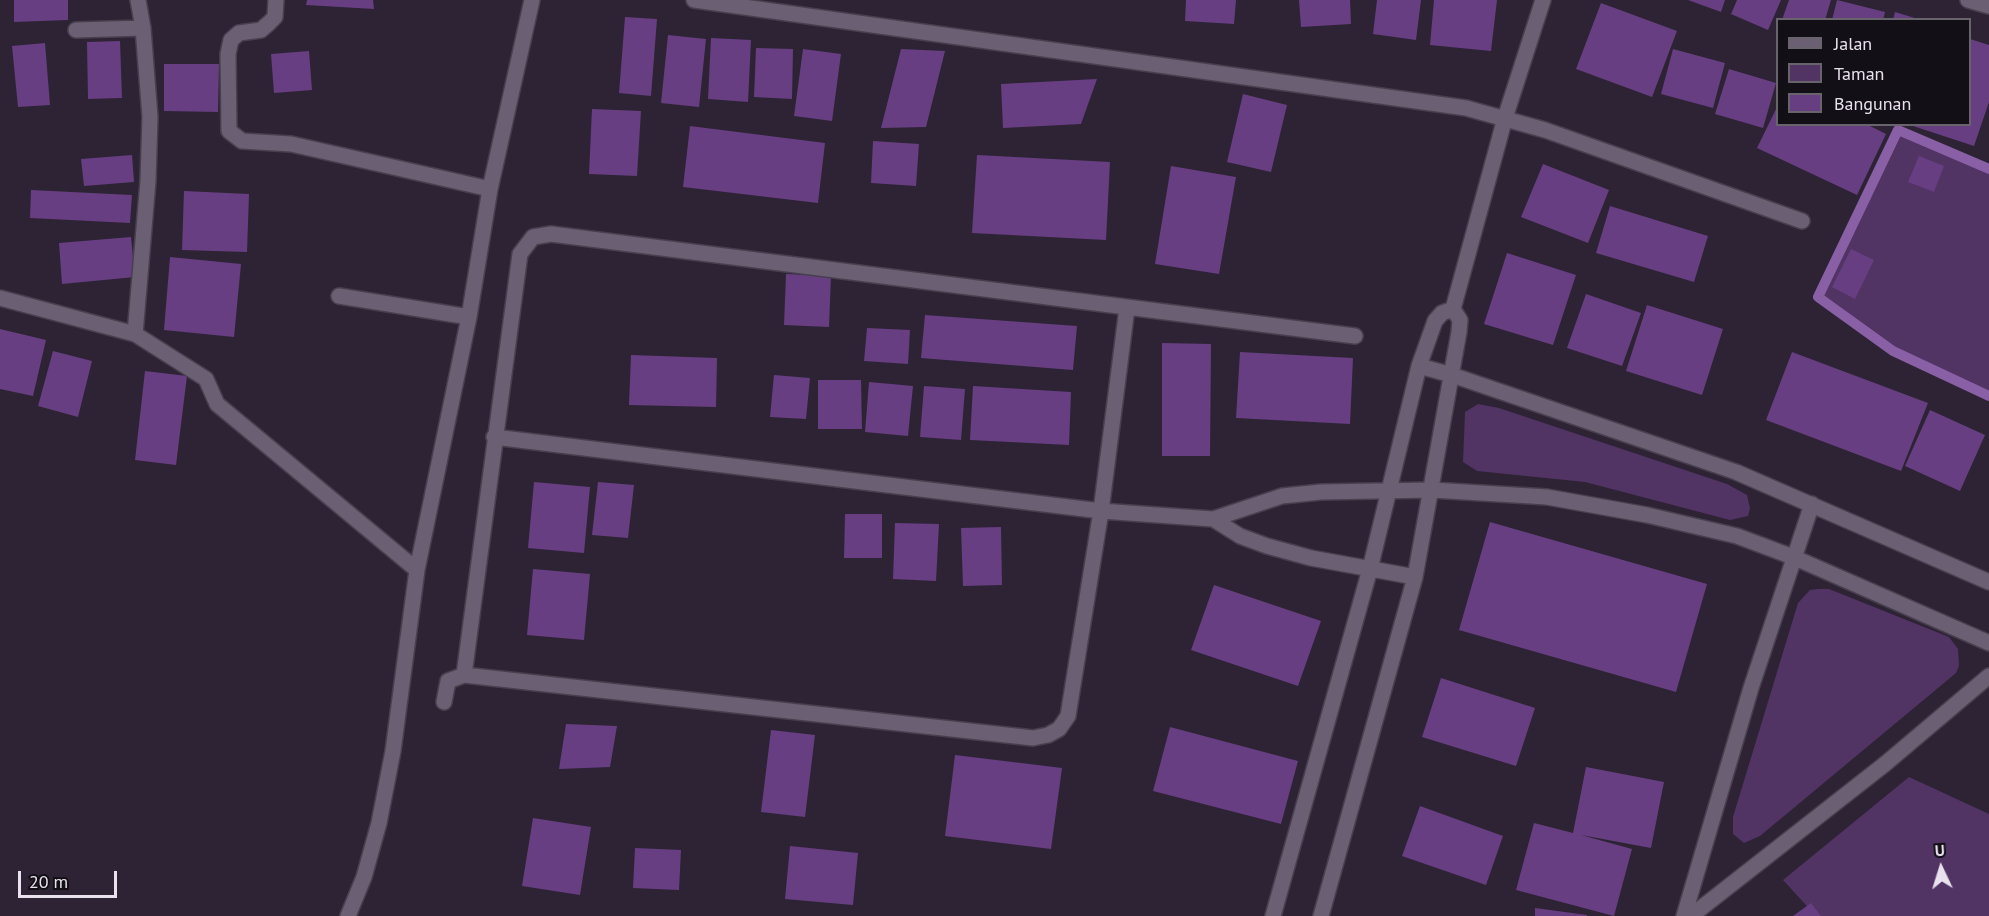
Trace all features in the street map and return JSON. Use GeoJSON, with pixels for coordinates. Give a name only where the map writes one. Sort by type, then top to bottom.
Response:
{"type":"FeatureCollection","features":[{"type":"Feature","properties":{"kind":"street"},"geometry":{"type":"LineString","coordinates":[[135,334],[149,160],[150,117],[143,28],[138,0]]}},
{"type":"Feature","properties":{"kind":"street"},"geometry":{"type":"LineString","coordinates":[[276,0],[275,17],[269,23],[261,30],[239,33],[231,40],[228,54],[229,131],[242,141],[291,144],[490,189]]}},
{"type":"Feature","properties":{"kind":"street"},"geometry":{"type":"LineString","coordinates":[[348,916],[364,877],[379,823],[393,751],[417,570],[469,317],[490,189],[532,0]]}},
{"type":"Feature","properties":{"kind":"street"},"geometry":{"type":"LineString","coordinates":[[694,0],[1466,108],[1505,118],[1802,221]]}},
{"type":"Feature","properties":{"kind":"street"},"geometry":{"type":"LineString","coordinates":[[1321,916],[1415,577],[1460,320],[1453,309],[1505,118],[1543,0]]}},
{"type":"Feature","properties":{"kind":"street"},"geometry":{"type":"LineString","coordinates":[[1968,0],[1989,6]]}},
{"type":"Feature","properties":{"kind":"street"},"geometry":{"type":"LineString","coordinates":[[76,30],[143,28]]}},
{"type":"Feature","properties":{"kind":"street"},"geometry":{"type":"LineString","coordinates":[[464,675],[520,254],[533,237],[541,234],[1355,336]]}},
{"type":"Feature","properties":{"kind":"street"},"geometry":{"type":"LineString","coordinates":[[339,296],[469,317]]}},
{"type":"Feature","properties":{"kind":"street"},"geometry":{"type":"LineString","coordinates":[[0,298],[135,334],[206,379],[217,404],[417,570]]}},
{"type":"Feature","properties":{"kind":"street"},"geometry":{"type":"LineString","coordinates":[[444,702],[448,681],[464,675],[1033,738],[1048,735],[1059,729],[1068,716],[1101,511],[1127,308]]}},
{"type":"Feature","properties":{"kind":"street"},"geometry":{"type":"LineString","coordinates":[[1273,916],[1370,569],[1419,366],[1435,321],[1442,313],[1453,309]]}},
{"type":"Feature","properties":{"kind":"street"},"geometry":{"type":"LineString","coordinates":[[1419,366],[1452,375],[1736,472],[1989,582]]}},
{"type":"Feature","properties":{"kind":"street"},"geometry":{"type":"LineString","coordinates":[[494,437],[1101,511],[1214,519],[1282,496],[1432,490],[1547,497],[1647,515],[1737,536],[1793,557],[1989,643]]}},
{"type":"Feature","properties":{"kind":"street"},"geometry":{"type":"LineString","coordinates":[[1684,916],[1793,557],[1812,504]]}},
{"type":"Feature","properties":{"kind":"street"},"geometry":{"type":"LineString","coordinates":[[1214,519],[1240,536],[1267,546],[1311,558],[1415,577]]}},
{"type":"Feature","properties":{"kind":"street"},"geometry":{"type":"LineString","coordinates":[[1691,916],[1885,764],[1989,676]]}},
{"type":"Feature","properties":{"kind":"green space"},"geometry":{"type":"Polygon","coordinates":[[[1902,134],[1989,173],[1989,392],[1898,349],[1822,296],[1902,134]]]}},
{"type":"Feature","properties":{"kind":"green space"},"geometry":{"type":"Polygon","coordinates":[[[1478,404],[1499,408],[1727,484],[1747,495],[1750,508],[1748,516],[1730,520],[1585,482],[1477,471],[1463,462],[1465,412],[1478,404]]]}},
{"type":"Feature","properties":{"kind":"green space"},"geometry":{"type":"Polygon","coordinates":[[[1829,589],[1949,637],[1958,649],[1959,666],[1956,673],[1760,836],[1744,843],[1733,834],[1733,817],[1798,603],[1810,590],[1829,589]]]}},
{"type":"Feature","properties":{"kind":"green space"},"geometry":{"type":"Polygon","coordinates":[[[1909,777],[1989,814],[1989,916],[1816,916],[1783,880],[1909,777]]]}},
{"type":"Feature","properties":{"kind":"building"},"geometry":{"type":"Polygon","coordinates":[[[14,0],[68,0],[68,20],[14,22],[14,0]]]}},
{"type":"Feature","properties":{"kind":"building"},"geometry":{"type":"Polygon","coordinates":[[[307,0],[373,0],[374,9],[306,5],[307,0]]]}},
{"type":"Feature","properties":{"kind":"building"},"geometry":{"type":"Polygon","coordinates":[[[1186,0],[1236,0],[1234,24],[1185,21],[1186,0]]]}},
{"type":"Feature","properties":{"kind":"building"},"geometry":{"type":"Polygon","coordinates":[[[1299,0],[1350,0],[1351,24],[1301,27],[1299,0]]]}},
{"type":"Feature","properties":{"kind":"building"},"geometry":{"type":"Polygon","coordinates":[[[1377,0],[1421,0],[1416,40],[1373,34],[1377,0]]]}},
{"type":"Feature","properties":{"kind":"building"},"geometry":{"type":"Polygon","coordinates":[[[1434,0],[1497,0],[1491,51],[1430,45],[1434,0]]]}},
{"type":"Feature","properties":{"kind":"building"},"geometry":{"type":"Polygon","coordinates":[[[1688,0],[1725,0],[1721,12],[1688,0]]]}},
{"type":"Feature","properties":{"kind":"building"},"geometry":{"type":"Polygon","coordinates":[[[1737,0],[1781,0],[1768,30],[1731,14],[1737,0]]]}},
{"type":"Feature","properties":{"kind":"building"},"geometry":{"type":"Polygon","coordinates":[[[1789,0],[1831,0],[1826,18],[1783,18],[1789,0]]]}},
{"type":"Feature","properties":{"kind":"building"},"geometry":{"type":"Polygon","coordinates":[[[1837,0],[1885,12],[1884,18],[1832,18],[1837,0]]]}},
{"type":"Feature","properties":{"kind":"building"},"geometry":{"type":"Polygon","coordinates":[[[1601,3],[1677,31],[1652,97],[1576,69],[1601,3]]]}},
{"type":"Feature","properties":{"kind":"building"},"geometry":{"type":"Polygon","coordinates":[[[1895,12],[1915,18],[1894,18],[1895,12]]]}},
{"type":"Feature","properties":{"kind":"building"},"geometry":{"type":"Polygon","coordinates":[[[625,17],[657,19],[651,96],[619,93],[625,17]]]}},
{"type":"Feature","properties":{"kind":"building"},"geometry":{"type":"Polygon","coordinates":[[[668,35],[706,39],[699,107],[661,103],[668,35]]]}},
{"type":"Feature","properties":{"kind":"building"},"geometry":{"type":"Polygon","coordinates":[[[711,38],[751,40],[748,102],[708,99],[711,38]]]}},
{"type":"Feature","properties":{"kind":"building"},"geometry":{"type":"Polygon","coordinates":[[[1971,39],[1989,45],[1989,102],[1974,146],[1913,126],[1971,126],[1971,39]]]}},
{"type":"Feature","properties":{"kind":"building"},"geometry":{"type":"Polygon","coordinates":[[[120,41],[122,98],[88,99],[87,42],[120,41]]]}},
{"type":"Feature","properties":{"kind":"building"},"geometry":{"type":"Polygon","coordinates":[[[45,43],[50,105],[18,107],[12,46],[45,43]]]}},
{"type":"Feature","properties":{"kind":"building"},"geometry":{"type":"Polygon","coordinates":[[[756,48],[793,49],[792,99],[754,97],[756,48]]]}},
{"type":"Feature","properties":{"kind":"building"},"geometry":{"type":"Polygon","coordinates":[[[803,49],[841,54],[832,121],[794,116],[803,49]]]}},
{"type":"Feature","properties":{"kind":"building"},"geometry":{"type":"Polygon","coordinates":[[[901,49],[945,51],[926,127],[881,128],[901,49]]]}},
{"type":"Feature","properties":{"kind":"building"},"geometry":{"type":"Polygon","coordinates":[[[1673,49],[1725,63],[1713,108],[1661,94],[1673,49]]]}},
{"type":"Feature","properties":{"kind":"building"},"geometry":{"type":"Polygon","coordinates":[[[309,51],[312,90],[274,93],[271,54],[309,51]]]}},
{"type":"Feature","properties":{"kind":"building"},"geometry":{"type":"Polygon","coordinates":[[[164,64],[219,64],[218,112],[164,111],[164,64]]]}},
{"type":"Feature","properties":{"kind":"building"},"geometry":{"type":"Polygon","coordinates":[[[1729,69],[1776,83],[1763,128],[1715,114],[1729,69]]]}},
{"type":"Feature","properties":{"kind":"building"},"geometry":{"type":"Polygon","coordinates":[[[1097,79],[1081,124],[1003,128],[1001,84],[1097,79]]]}},
{"type":"Feature","properties":{"kind":"building"},"geometry":{"type":"Polygon","coordinates":[[[1243,94],[1287,105],[1271,172],[1227,162],[1243,94]]]}},
{"type":"Feature","properties":{"kind":"building"},"geometry":{"type":"Polygon","coordinates":[[[592,109],[641,111],[637,176],[589,174],[592,109]]]}},
{"type":"Feature","properties":{"kind":"building"},"geometry":{"type":"Polygon","coordinates":[[[1776,109],[1776,126],[1870,126],[1886,134],[1857,195],[1757,148],[1776,109]]]}},
{"type":"Feature","properties":{"kind":"building"},"geometry":{"type":"Polygon","coordinates":[[[690,126],[825,143],[818,203],[683,187],[690,126]]]}},
{"type":"Feature","properties":{"kind":"building"},"geometry":{"type":"Polygon","coordinates":[[[873,141],[919,144],[916,186],[871,183],[873,141]]]}},
{"type":"Feature","properties":{"kind":"building"},"geometry":{"type":"Polygon","coordinates":[[[132,155],[134,182],[84,186],[81,159],[132,155]]]}},
{"type":"Feature","properties":{"kind":"building"},"geometry":{"type":"Polygon","coordinates":[[[977,155],[1110,162],[1106,240],[972,233],[977,155]]]}},
{"type":"Feature","properties":{"kind":"building"},"geometry":{"type":"Polygon","coordinates":[[[1919,156],[1944,166],[1934,192],[1908,182],[1919,156]]]}},
{"type":"Feature","properties":{"kind":"building"},"geometry":{"type":"Polygon","coordinates":[[[1543,164],[1609,190],[1588,243],[1521,217],[1543,164]]]}},
{"type":"Feature","properties":{"kind":"building"},"geometry":{"type":"Polygon","coordinates":[[[1171,166],[1236,177],[1219,274],[1155,264],[1171,166]]]}},
{"type":"Feature","properties":{"kind":"building"},"geometry":{"type":"Polygon","coordinates":[[[31,190],[132,195],[130,223],[30,218],[31,190]]]}},
{"type":"Feature","properties":{"kind":"building"},"geometry":{"type":"Polygon","coordinates":[[[184,191],[249,194],[247,252],[182,250],[184,191]]]}},
{"type":"Feature","properties":{"kind":"building"},"geometry":{"type":"Polygon","coordinates":[[[1610,206],[1708,236],[1694,282],[1596,253],[1610,206]]]}},
{"type":"Feature","properties":{"kind":"building"},"geometry":{"type":"Polygon","coordinates":[[[131,237],[135,277],[62,284],[59,243],[131,237]]]}},
{"type":"Feature","properties":{"kind":"building"},"geometry":{"type":"Polygon","coordinates":[[[1851,249],[1874,260],[1855,299],[1832,287],[1851,249]]]}},
{"type":"Feature","properties":{"kind":"building"},"geometry":{"type":"Polygon","coordinates":[[[1507,253],[1576,275],[1553,345],[1484,324],[1507,253]]]}},
{"type":"Feature","properties":{"kind":"building"},"geometry":{"type":"Polygon","coordinates":[[[170,257],[241,264],[234,337],[164,330],[170,257]]]}},
{"type":"Feature","properties":{"kind":"building"},"geometry":{"type":"Polygon","coordinates":[[[786,274],[831,276],[829,327],[784,325],[786,274]]]}},
{"type":"Feature","properties":{"kind":"building"},"geometry":{"type":"Polygon","coordinates":[[[1586,294],[1641,313],[1622,366],[1567,348],[1586,294]]]}},
{"type":"Feature","properties":{"kind":"building"},"geometry":{"type":"Polygon","coordinates":[[[1647,305],[1723,329],[1702,395],[1626,371],[1647,305]]]}},
{"type":"Feature","properties":{"kind":"building"},"geometry":{"type":"Polygon","coordinates":[[[925,315],[1077,326],[1073,370],[921,358],[925,315]]]}},
{"type":"Feature","properties":{"kind":"building"},"geometry":{"type":"Polygon","coordinates":[[[867,328],[910,330],[908,364],[864,361],[867,328]]]}},
{"type":"Feature","properties":{"kind":"building"},"geometry":{"type":"Polygon","coordinates":[[[0,329],[46,340],[33,396],[0,389],[0,329]]]}},
{"type":"Feature","properties":{"kind":"building"},"geometry":{"type":"Polygon","coordinates":[[[1162,343],[1211,344],[1210,456],[1162,456],[1162,343]]]}},
{"type":"Feature","properties":{"kind":"building"},"geometry":{"type":"Polygon","coordinates":[[[53,351],[92,361],[78,417],[38,406],[53,351]]]}},
{"type":"Feature","properties":{"kind":"building"},"geometry":{"type":"Polygon","coordinates":[[[1240,352],[1353,358],[1350,424],[1236,418],[1240,352]]]}},
{"type":"Feature","properties":{"kind":"building"},"geometry":{"type":"Polygon","coordinates":[[[1792,352],[1928,403],[1901,471],[1766,420],[1792,352]]]}},
{"type":"Feature","properties":{"kind":"building"},"geometry":{"type":"Polygon","coordinates":[[[631,355],[717,358],[716,407],[629,405],[631,355]]]}},
{"type":"Feature","properties":{"kind":"building"},"geometry":{"type":"Polygon","coordinates":[[[145,371],[187,376],[176,465],[135,460],[145,371]]]}},
{"type":"Feature","properties":{"kind":"building"},"geometry":{"type":"Polygon","coordinates":[[[774,375],[810,378],[806,419],[770,417],[774,375]]]}},
{"type":"Feature","properties":{"kind":"building"},"geometry":{"type":"Polygon","coordinates":[[[818,380],[861,380],[862,429],[818,429],[818,380]]]}},
{"type":"Feature","properties":{"kind":"building"},"geometry":{"type":"Polygon","coordinates":[[[869,382],[913,386],[908,436],[865,432],[869,382]]]}},
{"type":"Feature","properties":{"kind":"building"},"geometry":{"type":"Polygon","coordinates":[[[924,386],[965,389],[961,440],[920,437],[924,386]]]}},
{"type":"Feature","properties":{"kind":"building"},"geometry":{"type":"Polygon","coordinates":[[[973,386],[1071,392],[1069,445],[970,440],[973,386]]]}},
{"type":"Feature","properties":{"kind":"building"},"geometry":{"type":"Polygon","coordinates":[[[1930,410],[1985,435],[1960,491],[1905,466],[1930,410]]]}},
{"type":"Feature","properties":{"kind":"building"},"geometry":{"type":"Polygon","coordinates":[[[534,482],[590,487],[584,553],[528,548],[534,482]]]}},
{"type":"Feature","properties":{"kind":"building"},"geometry":{"type":"Polygon","coordinates":[[[598,482],[634,485],[628,538],[592,535],[598,482]]]}},
{"type":"Feature","properties":{"kind":"building"},"geometry":{"type":"Polygon","coordinates":[[[845,514],[882,514],[882,558],[844,558],[845,514]]]}},
{"type":"Feature","properties":{"kind":"building"},"geometry":{"type":"Polygon","coordinates":[[[1490,522],[1707,584],[1676,692],[1459,630],[1490,522]]]}},
{"type":"Feature","properties":{"kind":"building"},"geometry":{"type":"Polygon","coordinates":[[[895,523],[939,524],[936,581],[893,579],[895,523]]]}},
{"type":"Feature","properties":{"kind":"building"},"geometry":{"type":"Polygon","coordinates":[[[1001,527],[1002,585],[963,586],[961,528],[1001,527]]]}},
{"type":"Feature","properties":{"kind":"building"},"geometry":{"type":"Polygon","coordinates":[[[533,569],[590,574],[584,640],[527,635],[533,569]]]}},
{"type":"Feature","properties":{"kind":"building"},"geometry":{"type":"Polygon","coordinates":[[[1214,585],[1321,621],[1298,686],[1191,650],[1214,585]]]}},
{"type":"Feature","properties":{"kind":"building"},"geometry":{"type":"Polygon","coordinates":[[[1441,678],[1535,708],[1516,766],[1422,737],[1441,678]]]}},
{"type":"Feature","properties":{"kind":"building"},"geometry":{"type":"Polygon","coordinates":[[[566,724],[617,726],[610,767],[559,769],[566,724]]]}},
{"type":"Feature","properties":{"kind":"building"},"geometry":{"type":"Polygon","coordinates":[[[1170,727],[1298,761],[1281,824],[1153,791],[1170,727]]]}},
{"type":"Feature","properties":{"kind":"building"},"geometry":{"type":"Polygon","coordinates":[[[771,730],[815,735],[805,817],[761,812],[771,730]]]}},
{"type":"Feature","properties":{"kind":"building"},"geometry":{"type":"Polygon","coordinates":[[[955,755],[1062,768],[1051,849],[945,836],[955,755]]]}},
{"type":"Feature","properties":{"kind":"building"},"geometry":{"type":"Polygon","coordinates":[[[1586,767],[1664,782],[1651,848],[1581,835],[1632,849],[1614,916],[1516,890],[1534,823],[1573,833],[1586,767]]]}},
{"type":"Feature","properties":{"kind":"building"},"geometry":{"type":"Polygon","coordinates":[[[1420,806],[1503,836],[1486,885],[1402,856],[1420,806]]]}},
{"type":"Feature","properties":{"kind":"building"},"geometry":{"type":"Polygon","coordinates":[[[533,818],[591,827],[580,895],[522,886],[533,818]]]}},
{"type":"Feature","properties":{"kind":"building"},"geometry":{"type":"Polygon","coordinates":[[[790,846],[858,853],[853,905],[785,899],[790,846]]]}},
{"type":"Feature","properties":{"kind":"building"},"geometry":{"type":"Polygon","coordinates":[[[635,848],[681,850],[679,890],[633,888],[635,848]]]}},
{"type":"Feature","properties":{"kind":"building"},"geometry":{"type":"Polygon","coordinates":[[[1811,903],[1821,916],[1793,916],[1811,903]]]}},
{"type":"Feature","properties":{"kind":"building"},"geometry":{"type":"Polygon","coordinates":[[[1535,908],[1587,915],[1587,916],[1535,916],[1535,908]]]}},
{"type":"Feature","properties":{"kind":"waterway"},"geometry":{"type":"LineString","coordinates":[[1989,169],[1898,130],[1818,297],[1893,351],[1989,396]]}}]}
